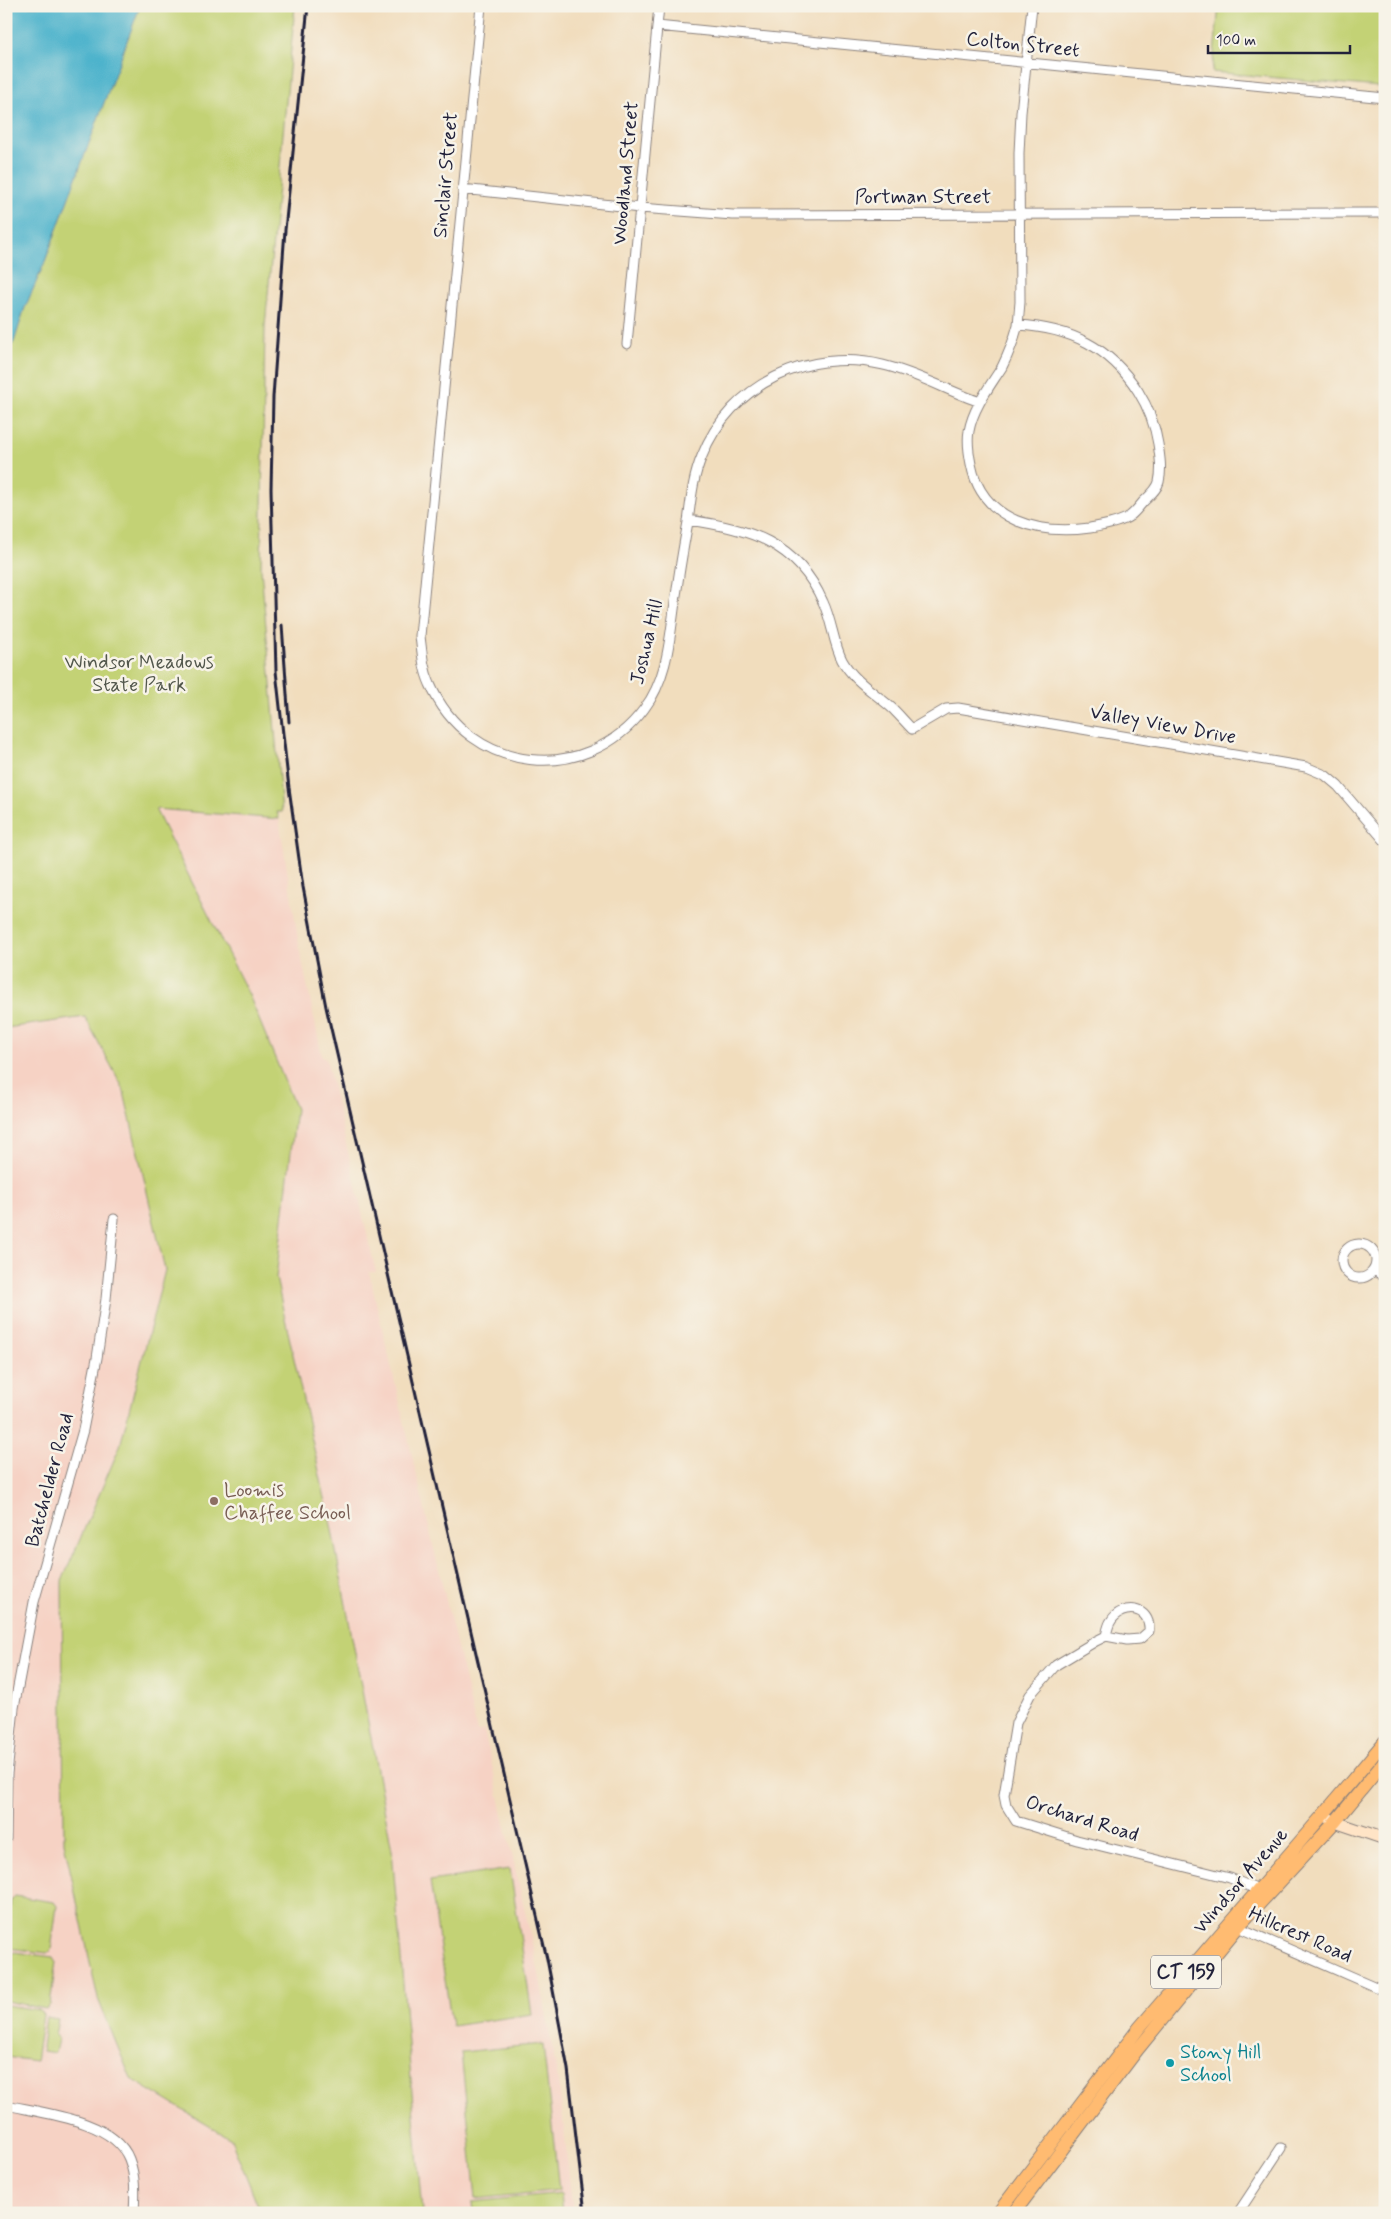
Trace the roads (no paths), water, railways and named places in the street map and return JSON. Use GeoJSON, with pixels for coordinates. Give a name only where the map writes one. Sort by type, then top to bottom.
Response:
{"type":"FeatureCollection","features":[{"type":"Feature","properties":{"kind":"main road","name":"Windsor Avenue"},"geometry":{"type":"LineString","coordinates":[[1264,1892],[1385,1741]]}},
{"type":"Feature","properties":{"kind":"main road","name":"Windsor Avenue"},"geometry":{"type":"LineString","coordinates":[[998,2213],[1139,2028],[1264,1892],[1335,1822],[1385,1761]]}},
{"type":"Feature","properties":{"kind":"main road"},"geometry":{"type":"LineString","coordinates":[[1323,1816],[1385,1839]]}},
{"type":"Feature","properties":{"kind":"main road","name":"Windsor Avenue"},"geometry":{"type":"LineString","coordinates":[[1014,2213],[1233,1925]]}},
{"type":"Feature","properties":{"kind":"street","name":"Sinclair Street"},"geometry":{"type":"LineString","coordinates":[[448,347],[481,6]]}},
{"type":"Feature","properties":{"kind":"street","name":"Woodland Street"},"geometry":{"type":"LineString","coordinates":[[627,344],[660,6]]}},
{"type":"Feature","properties":{"kind":"street"},"geometry":{"type":"LineString","coordinates":[[1018,325],[1036,326],[1064,332],[1087,342],[1112,358],[1136,387],[1154,424],[1161,463],[1159,483],[1129,517],[1102,526],[1070,531],[1034,527],[1007,516],[986,500],[973,477],[969,453],[969,430],[980,402],[1012,347],[1018,325],[1020,302],[1021,113],[1032,6]]}},
{"type":"Feature","properties":{"kind":"street","name":"Colton Street"},"geometry":{"type":"LineString","coordinates":[[657,26],[1385,98]]}},
{"type":"Feature","properties":{"kind":"street","name":"Portman Street"},"geometry":{"type":"LineString","coordinates":[[462,189],[640,208],[733,215],[1385,214]]}},
{"type":"Feature","properties":{"kind":"street","name":"Joshua Hill"},"geometry":{"type":"LineString","coordinates":[[448,347],[420,636],[422,654],[430,684],[444,709],[469,736],[507,755],[538,761],[551,761],[594,751],[631,725],[653,697],[659,684],[670,640],[696,473],[715,427],[742,398],[759,386],[798,367],[838,360],[884,365],[980,402]]}},
{"type":"Feature","properties":{"kind":"street","name":"Valley View Drive"},"geometry":{"type":"LineString","coordinates":[[688,520],[728,526],[759,536],[784,552],[805,571],[823,602],[842,659],[852,674],[865,688],[893,709],[912,729],[946,709],[958,708],[1306,767],[1324,775],[1338,786],[1385,841]]}},
{"type":"Feature","properties":{"kind":"street","name":"Batchelder Road"},"geometry":{"type":"LineString","coordinates":[[6,1839],[8,1774],[14,1708],[34,1602],[87,1413],[105,1308],[114,1219]]}},
{"type":"Feature","properties":{"kind":"street"},"geometry":{"type":"LineString","coordinates":[[1374,1270],[1385,1277]]}},
{"type":"Feature","properties":{"kind":"street"},"geometry":{"type":"LineString","coordinates":[[1135,1609],[1143,1612],[1150,1621],[1149,1631],[1140,1639],[1127,1640],[1106,1636],[1111,1620],[1121,1612],[1135,1609]]}},
{"type":"Feature","properties":{"kind":"street","name":"Orchard Road"},"geometry":{"type":"LineString","coordinates":[[1106,1636],[1056,1665],[1030,1695],[1022,1710],[1016,1723],[1004,1795],[1006,1805],[1012,1816],[1016,1821],[1076,1840],[1230,1878],[1264,1892]]}},
{"type":"Feature","properties":{"kind":"street","name":"Hillcrest Road"},"geometry":{"type":"LineString","coordinates":[[1233,1925],[1385,1991]]}},
{"type":"Feature","properties":{"kind":"street"},"geometry":{"type":"LineString","coordinates":[[6,2105],[84,2124],[104,2132],[114,2140],[129,2158],[134,2176],[134,2213]]}},
{"type":"Feature","properties":{"kind":"street"},"geometry":{"type":"LineString","coordinates":[[1238,2213],[1281,2148]]}},
{"type":"Feature","properties":{"kind":"water"},"geometry":{"type":"Polygon","coordinates":[[[6,6],[140,6],[44,264],[24,310],[14,342],[6,353],[6,6]]]}},
{"type":"Feature","properties":{"kind":"railway"},"geometry":{"type":"LineString","coordinates":[[308,6],[285,230],[273,397],[271,489],[276,671],[289,788],[303,887],[326,1007],[547,1959],[568,2069],[585,2213]]}},
{"type":"Feature","properties":{"kind":"railway"},"geometry":{"type":"LineString","coordinates":[[282,625],[289,722]]}},
{"type":"Feature","properties":{"kind":"place","name":"Loomis Chaffee School"},"geometry":{"type":"Point","coordinates":[214,1501]}},
{"type":"Feature","properties":{"kind":"place","name":"Stony Hill School"},"geometry":{"type":"Point","coordinates":[1170,2063]}},
{"type":"Feature","properties":{"kind":"park label","name":"Windsor Meadows State Park"},"geometry":{"type":"Point","coordinates":[139,674]}}]}
